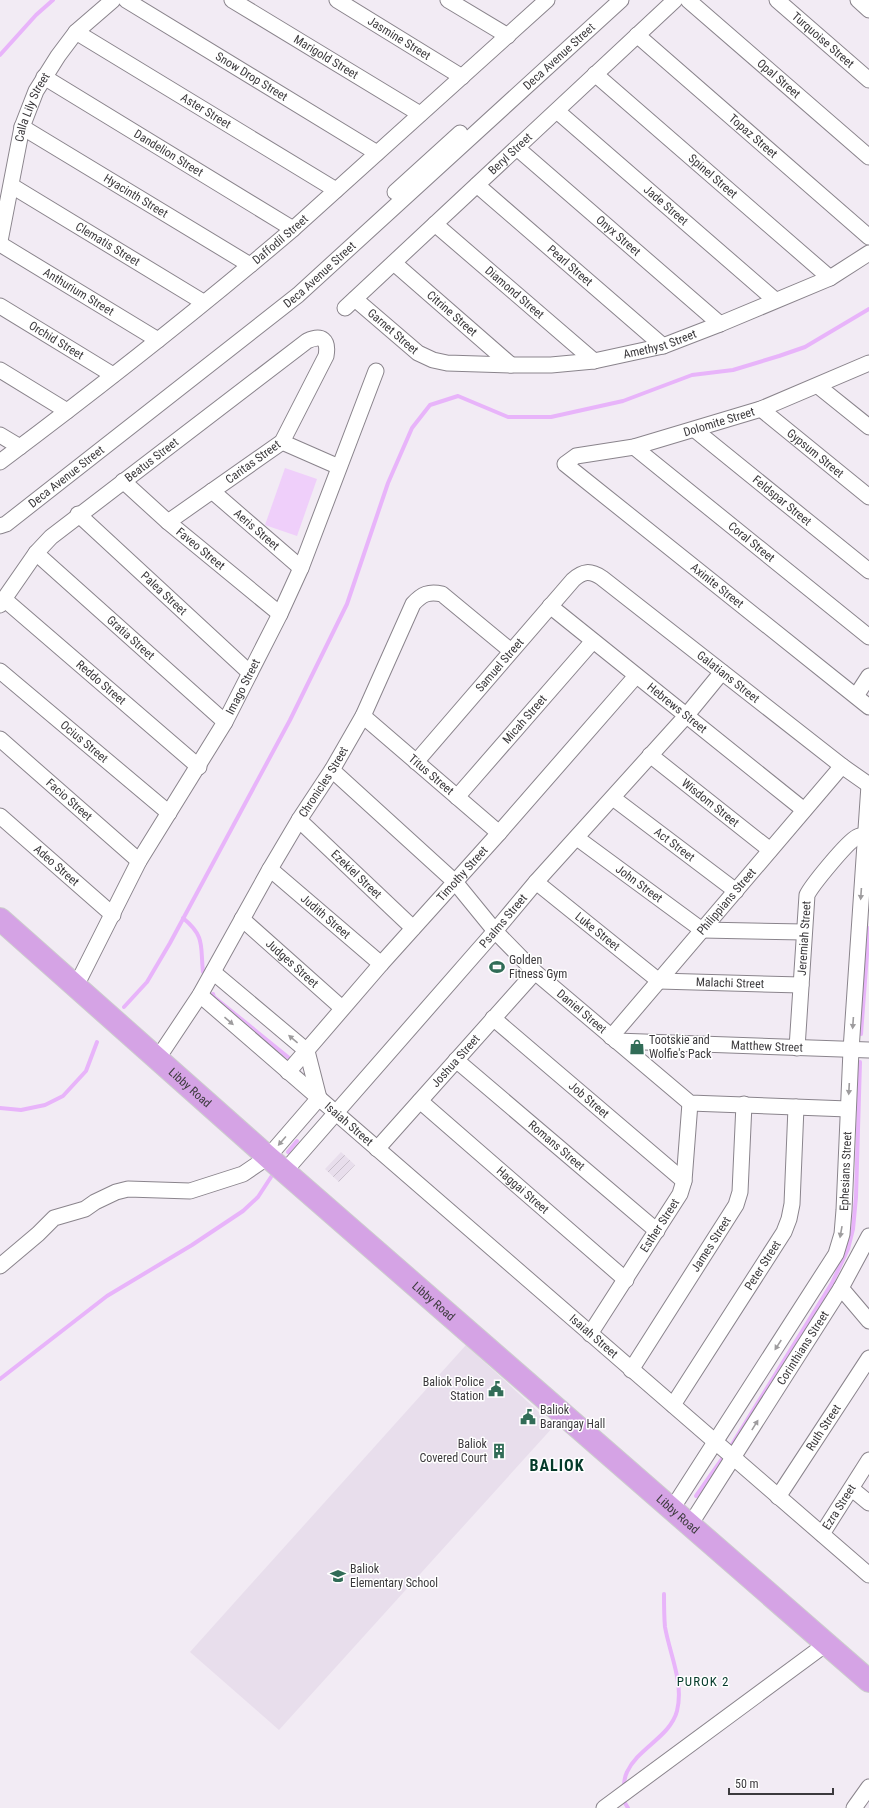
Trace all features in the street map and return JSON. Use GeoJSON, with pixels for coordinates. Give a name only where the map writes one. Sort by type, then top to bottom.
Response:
{"type":"FeatureCollection","features":[{"type":"Feature","properties":{"kind":"main road","name":"Libby Road"},"geometry":{"type":"LineString","coordinates":[[0,919],[268,1157],[285,1170],[869,1681]]}},
{"type":"Feature","properties":{"kind":"street","name":"Calla Lily Street"},"geometry":{"type":"LineString","coordinates":[[0,241],[12,186],[22,126],[29,107],[44,77],[76,32],[113,0]]}},
{"type":"Feature","properties":{"kind":"street","name":"Snow Drop Street"},"geometry":{"type":"LineString","coordinates":[[126,0],[376,153]]}},
{"type":"Feature","properties":{"kind":"street","name":"Marigold Street"},"geometry":{"type":"LineString","coordinates":[[232,0],[420,114]]}},
{"type":"Feature","properties":{"kind":"street","name":"Jasmine Street"},"geometry":{"type":"LineString","coordinates":[[337,0],[462,77]]}},
{"type":"Feature","properties":{"kind":"street"},"geometry":{"type":"LineString","coordinates":[[448,0],[508,36]]}},
{"type":"Feature","properties":{"kind":"street","name":"Daffodil Street"},"geometry":{"type":"LineString","coordinates":[[0,462],[158,340],[293,229],[547,0]]}},
{"type":"Feature","properties":{"kind":"street","name":"Deca Avenue Street"},"geometry":{"type":"LineString","coordinates":[[558,51],[605,0]]}},
{"type":"Feature","properties":{"kind":"street","name":"Deca Avenue Street"},"geometry":{"type":"LineString","coordinates":[[0,526],[6,524],[88,454],[287,297],[558,51],[621,0]]}},
{"type":"Feature","properties":{"kind":"street","name":"Beryl Street"},"geometry":{"type":"LineString","coordinates":[[350,303],[675,0]]}},
{"type":"Feature","properties":{"kind":"street","name":"Opal Street"},"geometry":{"type":"LineString","coordinates":[[688,0],[869,157]]}},
{"type":"Feature","properties":{"kind":"street","name":"Turquoise Street"},"geometry":{"type":"LineString","coordinates":[[777,0],[869,80]]}},
{"type":"Feature","properties":{"kind":"street"},"geometry":{"type":"LineString","coordinates":[[858,0],[869,10]]}},
{"type":"Feature","properties":{"kind":"street","name":"Aster Street"},"geometry":{"type":"LineString","coordinates":[[76,32],[336,190]]}},
{"type":"Feature","properties":{"kind":"street","name":"Topaz Street"},"geometry":{"type":"LineString","coordinates":[[637,35],[869,237]]}},
{"type":"Feature","properties":{"kind":"street","name":"Spinel Street"},"geometry":{"type":"LineString","coordinates":[[595,74],[830,278]]}},
{"type":"Feature","properties":{"kind":"street","name":"Dandelion Street"},"geometry":{"type":"LineString","coordinates":[[44,77],[293,229]]}},
{"type":"Feature","properties":{"kind":"street","name":"Jade Street"},"geometry":{"type":"LineString","coordinates":[[557,110],[775,300]]}},
{"type":"Feature","properties":{"kind":"street","name":"Hyacinth Street"},"geometry":{"type":"LineString","coordinates":[[22,126],[250,265]]}},
{"type":"Feature","properties":{"kind":"street","name":"Onyx Street"},"geometry":{"type":"LineString","coordinates":[[517,148],[720,324]]}},
{"type":"Feature","properties":{"kind":"street","name":"Pearl Street"},"geometry":{"type":"LineString","coordinates":[[477,185],[662,346]]}},
{"type":"Feature","properties":{"kind":"street","name":"Clematis Street"},"geometry":{"type":"LineString","coordinates":[[12,186],[203,302]]}},
{"type":"Feature","properties":{"kind":"street","name":"Diamond Street"},"geometry":{"type":"LineString","coordinates":[[435,224],[594,362]]}},
{"type":"Feature","properties":{"kind":"street","name":"Anthurium Street"},"geometry":{"type":"LineString","coordinates":[[0,244],[158,340]]}},
{"type":"Feature","properties":{"kind":"street","name":"Amethyst Street"},"geometry":{"type":"LineString","coordinates":[[433,360],[447,363],[551,365],[594,362],[662,346],[720,324],[830,278],[869,253]]}},
{"type":"Feature","properties":{"kind":"street","name":"Citrine Street"},"geometry":{"type":"LineString","coordinates":[[394,263],[511,365]]}},
{"type":"Feature","properties":{"kind":"street","name":"Garnet Street"},"geometry":{"type":"LineString","coordinates":[[350,303],[418,354],[433,360]]}},
{"type":"Feature","properties":{"kind":"street","name":"Orchid Street"},"geometry":{"type":"LineString","coordinates":[[0,306],[113,375]]}},
{"type":"Feature","properties":{"kind":"street","name":"Beatus Street"},"geometry":{"type":"LineString","coordinates":[[2,602],[36,553],[51,537],[78,514],[307,341],[317,337],[322,339]]}},
{"type":"Feature","properties":{"kind":"street","name":"Caritas Street"},"geometry":{"type":"LineString","coordinates":[[168,522],[282,442],[326,356],[327,345],[322,339]]}},
{"type":"Feature","properties":{"kind":"street","name":"Dolomite Street"},"geometry":{"type":"LineString","coordinates":[[565,464],[576,456],[634,448],[760,410],[869,363]]}},
{"type":"Feature","properties":{"kind":"street"},"geometry":{"type":"LineString","coordinates":[[0,370],[67,411]]}},
{"type":"Feature","properties":{"kind":"street","name":"Imago Street"},"geometry":{"type":"LineString","coordinates":[[76,986],[139,861],[199,767],[225,722],[280,614],[300,568],[376,371]]}},
{"type":"Feature","properties":{"kind":"street"},"geometry":{"type":"LineString","coordinates":[[818,386],[869,427]]}},
{"type":"Feature","properties":{"kind":"street","name":"Gypsum Street"},"geometry":{"type":"LineString","coordinates":[[760,410],[869,497]]}},
{"type":"Feature","properties":{"kind":"street","name":"Feldspar Street"},"geometry":{"type":"LineString","coordinates":[[695,430],[869,571]]}},
{"type":"Feature","properties":{"kind":"street"},"geometry":{"type":"LineString","coordinates":[[0,435],[20,447]]}},
{"type":"Feature","properties":{"kind":"street"},"geometry":{"type":"LineString","coordinates":[[282,442],[338,467]]}},
{"type":"Feature","properties":{"kind":"street","name":"Coral Street"},"geometry":{"type":"LineString","coordinates":[[634,448],[869,638]]}},
{"type":"Feature","properties":{"kind":"street","name":"Deca Avenue Street"},"geometry":{"type":"LineString","coordinates":[[0,516],[88,454]]}},
{"type":"Feature","properties":{"kind":"street","name":"Axinite Street"},"geometry":{"type":"LineString","coordinates":[[565,464],[869,707]]}},
{"type":"Feature","properties":{"kind":"street","name":"Faveo Street"},"geometry":{"type":"LineString","coordinates":[[123,481],[168,522],[280,614]]}},
{"type":"Feature","properties":{"kind":"street","name":"Aeris Street"},"geometry":{"type":"LineString","coordinates":[[212,491],[300,568]]}},
{"type":"Feature","properties":{"kind":"street","name":"Palea Street"},"geometry":{"type":"LineString","coordinates":[[78,514],[250,673]]}},
{"type":"Feature","properties":{"kind":"street","name":"Gratia Street"},"geometry":{"type":"LineString","coordinates":[[36,553],[225,722]]}},
{"type":"Feature","properties":{"kind":"street","name":"Samuel Street"},"geometry":{"type":"LineString","coordinates":[[416,762],[572,580],[581,573],[586,572]]}},
{"type":"Feature","properties":{"kind":"street","name":"Galatians Street"},"geometry":{"type":"LineString","coordinates":[[586,572],[596,574],[602,578],[842,766],[869,785]]}},
{"type":"Feature","properties":{"kind":"street","name":"Chronicles Street"},"geometry":{"type":"LineString","coordinates":[[158,1058],[200,995],[270,869],[299,820],[332,770],[363,716],[409,611],[420,596],[434,592],[442,594],[511,651]]}},
{"type":"Feature","properties":{"kind":"street","name":"Reddo Street"},"geometry":{"type":"LineString","coordinates":[[2,602],[199,767]]}},
{"type":"Feature","properties":{"kind":"street","name":"Hebrews Street"},"geometry":{"type":"LineString","coordinates":[[550,606],[804,810]]}},
{"type":"Feature","properties":{"kind":"street","name":"Micah Street"},"geometry":{"type":"LineString","coordinates":[[457,797],[593,641]]}},
{"type":"Feature","properties":{"kind":"street","name":"Ocius Street"},"geometry":{"type":"LineString","coordinates":[[0,671],[169,813]]}},
{"type":"Feature","properties":{"kind":"street","name":"Psalms Street"},"geometry":{"type":"LineString","coordinates":[[285,1170],[495,931],[536,882],[686,716],[722,672]]}},
{"type":"Feature","properties":{"kind":"street","name":"Timothy Street"},"geometry":{"type":"LineString","coordinates":[[288,1072],[342,1008],[499,833],[636,676]]}},
{"type":"Feature","properties":{"kind":"street"},"geometry":{"type":"LineString","coordinates":[[856,696],[869,676]]}},
{"type":"Feature","properties":{"kind":"street","name":"Titus Street"},"geometry":{"type":"LineString","coordinates":[[363,716],[499,833]]}},
{"type":"Feature","properties":{"kind":"street","name":"Facio Street"},"geometry":{"type":"LineString","coordinates":[[0,738],[139,861]]}},
{"type":"Feature","properties":{"kind":"street","name":"Wisdom Street"},"geometry":{"type":"LineString","coordinates":[[650,755],[770,850]]}},
{"type":"Feature","properties":{"kind":"street","name":"Philippians Street"},"geometry":{"type":"LineString","coordinates":[[613,1039],[659,981],[842,766]]}},
{"type":"Feature","properties":{"kind":"street","name":"Daniel Street"},"geometry":{"type":"LineString","coordinates":[[332,770],[455,882],[495,931],[535,972],[690,1103]]}},
{"type":"Feature","properties":{"kind":"street","name":"Ephesians Street"},"geometry":{"type":"LineString","coordinates":[[672,1509],[836,1254],[842,1234],[851,1050],[867,835],[869,785]]}},
{"type":"Feature","properties":{"kind":"street","name":"Act Street"},"geometry":{"type":"LineString","coordinates":[[613,798],[736,891]]}},
{"type":"Feature","properties":{"kind":"street","name":"Adeo Street"},"geometry":{"type":"LineString","coordinates":[[0,816],[112,916]]}},
{"type":"Feature","properties":{"kind":"street","name":"Ezekiel Street"},"geometry":{"type":"LineString","coordinates":[[299,820],[413,928]]}},
{"type":"Feature","properties":{"kind":"street","name":"Jeremiah Street"},"geometry":{"type":"LineString","coordinates":[[797,1048],[805,903],[810,889],[850,842],[855,838],[867,835]]}},
{"type":"Feature","properties":{"kind":"street","name":"John Street"},"geometry":{"type":"LineString","coordinates":[[577,838],[702,930]]}},
{"type":"Feature","properties":{"kind":"street","name":"Judith Street"},"geometry":{"type":"LineString","coordinates":[[270,869],[381,964]]}},
{"type":"Feature","properties":{"kind":"street","name":"Luke Street"},"geometry":{"type":"LineString","coordinates":[[536,882],[659,981]]}},
{"type":"Feature","properties":{"kind":"street","name":"Judges Street"},"geometry":{"type":"LineString","coordinates":[[242,919],[342,1008]]}},
{"type":"Feature","properties":{"kind":"street"},"geometry":{"type":"LineString","coordinates":[[702,930],[804,932]]}},
{"type":"Feature","properties":{"kind":"street"},"geometry":{"type":"LineString","coordinates":[[213,972],[307,1051]]}},
{"type":"Feature","properties":{"kind":"street","name":"Joshua Street"},"geometry":{"type":"LineString","coordinates":[[377,1149],[535,972]]}},
{"type":"Feature","properties":{"kind":"street","name":"Malachi Street"},"geometry":{"type":"LineString","coordinates":[[659,981],[801,985]]}},
{"type":"Feature","properties":{"kind":"street","name":"Isaiah Street"},"geometry":{"type":"LineString","coordinates":[[200,995],[869,1575]]}},
{"type":"Feature","properties":{"kind":"street","name":"Job Street"},"geometry":{"type":"LineString","coordinates":[[493,1018],[684,1181]]}},
{"type":"Feature","properties":{"kind":"street","name":"Matthew Street"},"geometry":{"type":"LineString","coordinates":[[613,1039],[869,1050]]}},
{"type":"Feature","properties":{"kind":"street","name":"Isaiah Street"},"geometry":{"type":"LineString","coordinates":[[307,1051],[319,1098]]}},
{"type":"Feature","properties":{"kind":"street","name":"Romans Street"},"geometry":{"type":"LineString","coordinates":[[456,1060],[657,1231]]}},
{"type":"Feature","properties":{"kind":"street"},"geometry":{"type":"LineString","coordinates":[[0,1266],[57,1216],[85,1209],[106,1197],[128,1189],[190,1191],[243,1174],[268,1157],[319,1098]]}},
{"type":"Feature","properties":{"kind":"street","name":"Haggai Street"},"geometry":{"type":"LineString","coordinates":[[420,1101],[626,1280]]}},
{"type":"Feature","properties":{"kind":"street"},"geometry":{"type":"LineString","coordinates":[[690,1103],[848,1109]]}},
{"type":"Feature","properties":{"kind":"street","name":"Esther Street"},"geometry":{"type":"LineString","coordinates":[[590,1334],[676,1202],[684,1181],[690,1103]]}},
{"type":"Feature","properties":{"kind":"street","name":"James Street"},"geometry":{"type":"LineString","coordinates":[[631,1370],[736,1205],[740,1192],[744,1104]]}},
{"type":"Feature","properties":{"kind":"street","name":"Peter Street"},"geometry":{"type":"LineString","coordinates":[[673,1406],[786,1226],[792,1204],[796,1107]]}},
{"type":"Feature","properties":{"kind":"street","name":"Corinthians Street"},"geometry":{"type":"LineString","coordinates":[[734,1458],[841,1288],[869,1236]]}},
{"type":"Feature","properties":{"kind":"street"},"geometry":{"type":"LineString","coordinates":[[841,1288],[869,1321]]}},
{"type":"Feature","properties":{"kind":"street","name":"Ruth Street"},"geometry":{"type":"LineString","coordinates":[[778,1496],[869,1358]]}},
{"type":"Feature","properties":{"kind":"street"},"geometry":{"type":"LineString","coordinates":[[690,1525],[734,1458]]}},
{"type":"Feature","properties":{"kind":"street","name":"Ezra Street"},"geometry":{"type":"LineString","coordinates":[[822,1534],[869,1460]]}},
{"type":"Feature","properties":{"kind":"street"},"geometry":{"type":"LineString","coordinates":[[852,1488],[869,1503]]}},
{"type":"Feature","properties":{"kind":"street"},"geometry":{"type":"LineString","coordinates":[[604,1808],[826,1644]]}},
{"type":"Feature","properties":{"kind":"street"},"geometry":{"type":"LineString","coordinates":[[854,1808],[869,1787]]}},
{"type":"Feature","properties":{"kind":"shaded area"},"geometry":{"type":"Polygon","coordinates":[[[285,468],[317,479],[297,536],[265,525],[285,468]]]}},
{"type":"Feature","properties":{"kind":"shaded area"},"geometry":{"type":"Polygon","coordinates":[[[341,1152],[355,1165],[339,1182],[325,1169],[341,1152]]]}},
{"type":"Feature","properties":{"kind":"shaded area","name":"Baliok Elementary School"},"geometry":{"type":"Polygon","coordinates":[[[466,1345],[554,1426],[279,1730],[190,1652],[466,1345]]]}},
{"type":"Feature","properties":{"kind":"waterway"},"geometry":{"type":"LineString","coordinates":[[0,55],[36,15],[53,0]]}},
{"type":"Feature","properties":{"kind":"waterway"},"geometry":{"type":"LineString","coordinates":[[124,1007],[147,982],[170,943],[290,720],[347,604],[388,483],[412,428],[430,405],[458,396],[508,417],[551,417],[623,401],[692,375],[733,370],[779,356],[805,347],[869,309]]}},
{"type":"Feature","properties":{"kind":"waterway"},"geometry":{"type":"LineString","coordinates":[[183,918],[199,937],[203,972]]}},
{"type":"Feature","properties":{"kind":"waterway"},"geometry":{"type":"LineString","coordinates":[[861,1034],[869,928]]}},
{"type":"Feature","properties":{"kind":"waterway"},"geometry":{"type":"LineString","coordinates":[[213,994],[214,997],[294,1062]]}},
{"type":"Feature","properties":{"kind":"waterway"},"geometry":{"type":"LineString","coordinates":[[0,1108],[21,1110],[45,1105],[63,1096],[86,1071],[97,1042]]}},
{"type":"Feature","properties":{"kind":"waterway"},"geometry":{"type":"LineString","coordinates":[[731,1446],[832,1283],[848,1249],[853,1229],[856,1197],[860,1062]]}},
{"type":"Feature","properties":{"kind":"waterway"},"geometry":{"type":"LineString","coordinates":[[288,1152],[297,1141]]}},
{"type":"Feature","properties":{"kind":"waterway"},"geometry":{"type":"LineString","coordinates":[[0,1379],[107,1296],[192,1245],[243,1211],[258,1197],[273,1174]]}},
{"type":"Feature","properties":{"kind":"waterway"},"geometry":{"type":"LineString","coordinates":[[696,1496],[722,1459]]}},
{"type":"Feature","properties":{"kind":"waterway"},"geometry":{"type":"LineString","coordinates":[[624,1787],[627,1772],[632,1764],[638,1756],[668,1728],[677,1711],[679,1700],[678,1680],[665,1627],[664,1594]]}},
{"type":"Feature","properties":{"kind":"waterway"},"geometry":{"type":"LineString","coordinates":[[625,1803],[628,1808]]}},
{"type":"Feature","properties":{"kind":"place","name":"Golden Fitness Gym"},"geometry":{"type":"Point","coordinates":[497,967]}},
{"type":"Feature","properties":{"kind":"place","name":"Tootskie and Wolfie's Pack"},"geometry":{"type":"Point","coordinates":[637,1047]}},
{"type":"Feature","properties":{"kind":"place","name":"Baliok Police Station"},"geometry":{"type":"Point","coordinates":[496,1389]}},
{"type":"Feature","properties":{"kind":"place","name":"Baliok Barangay Hall"},"geometry":{"type":"Point","coordinates":[528,1417]}},
{"type":"Feature","properties":{"kind":"place","name":"Baliok Covered Court"},"geometry":{"type":"Point","coordinates":[499,1451]}},
{"type":"Feature","properties":{"kind":"place","name":"Baliok Elementary School"},"geometry":{"type":"Point","coordinates":[338,1576]}},
{"type":"Feature","properties":{"kind":"district","name":"BALIOK"},"geometry":{"type":"Point","coordinates":[557,1465]}},
{"type":"Feature","properties":{"kind":"district","name":"PUROK 2"},"geometry":{"type":"Point","coordinates":[703,1681]}}]}
